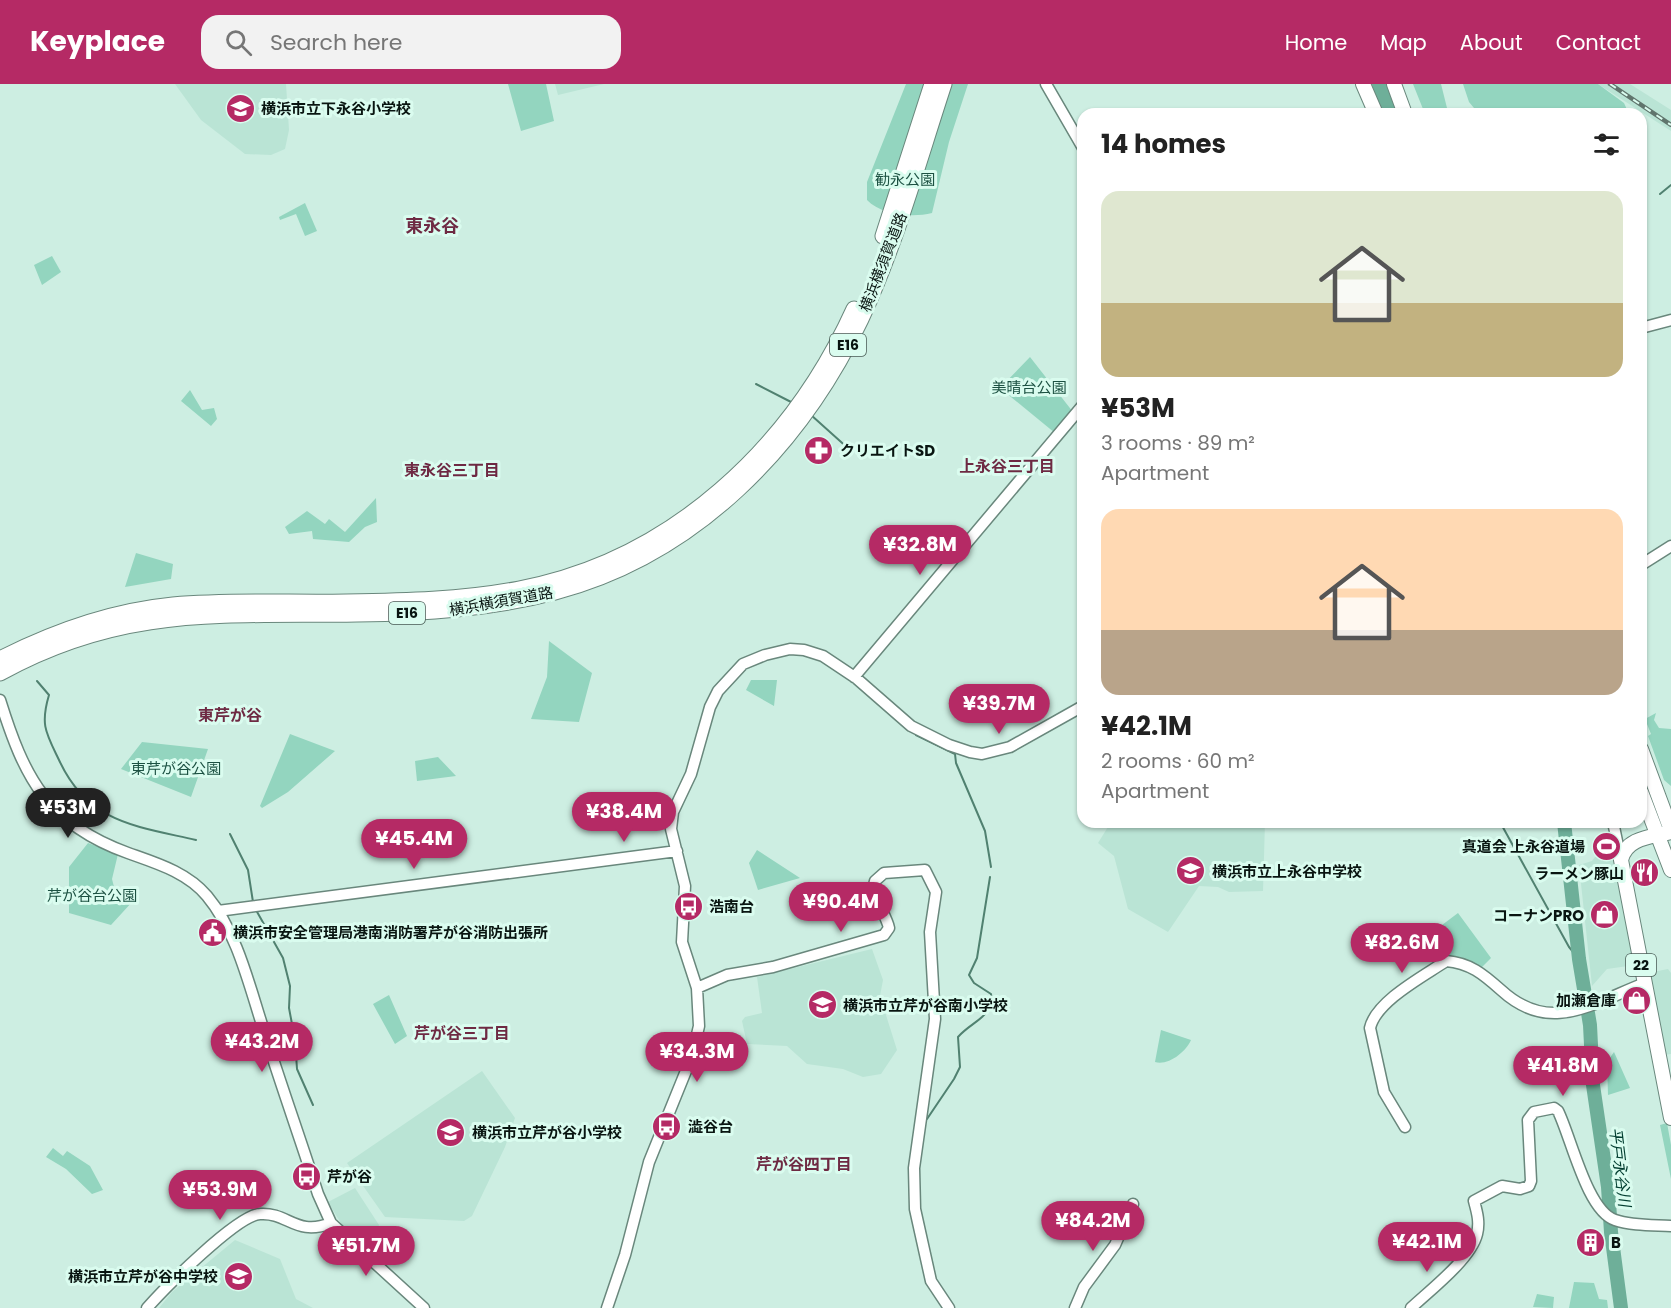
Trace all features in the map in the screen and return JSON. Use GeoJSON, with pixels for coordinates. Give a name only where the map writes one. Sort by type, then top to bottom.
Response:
{"type":"FeatureCollection","features":[{"type":"Feature","properties":{"kind":"highway","name":"横浜横須賀道路"},"geometry":{"type":"LineString","coordinates":[[899,207],[932,84]]}},
{"type":"Feature","properties":{"kind":"highway","name":"横浜横須賀道路"},"geometry":{"type":"LineString","coordinates":[[0,673],[10,658],[86,635],[173,617],[435,612],[489,606],[558,591],[629,563],[678,537],[717,509],[760,462],[796,411],[833,351],[899,207],[944,84]]}},
{"type":"Feature","properties":{"kind":"main road"},"geometry":{"type":"LineString","coordinates":[[1363,84],[1373,108]]}},
{"type":"Feature","properties":{"kind":"main road"},"geometry":{"type":"LineString","coordinates":[[1394,84],[1403,108]]}},
{"type":"Feature","properties":{"kind":"main road"},"geometry":{"type":"LineString","coordinates":[[1647,768],[1667,833],[1671,870]]}},
{"type":"Feature","properties":{"kind":"main road"},"geometry":{"type":"LineString","coordinates":[[1647,801],[1667,833]]}},
{"type":"Feature","properties":{"kind":"main road"},"geometry":{"type":"LineString","coordinates":[[1621,860],[1625,849],[1634,842],[1667,833]]}},
{"type":"Feature","properties":{"kind":"main road","name":"22"},"geometry":{"type":"LineString","coordinates":[[1621,860],[1671,1118]]}},
{"type":"Feature","properties":{"kind":"street"},"geometry":{"type":"LineString","coordinates":[[1046,84],[1077,138]]}},
{"type":"Feature","properties":{"kind":"street"},"geometry":{"type":"LineString","coordinates":[[1647,326],[1671,320]]}},
{"type":"Feature","properties":{"kind":"street"},"geometry":{"type":"LineString","coordinates":[[854,677],[1077,412]]}},
{"type":"Feature","properties":{"kind":"street"},"geometry":{"type":"LineString","coordinates":[[1647,561],[1671,546]]}},
{"type":"Feature","properties":{"kind":"street"},"geometry":{"type":"LineString","coordinates":[[607,1308],[625,1255],[649,1162],[692,1056],[699,1021],[697,988],[682,942],[685,886],[671,828],[673,812],[692,774],[710,707],[718,691],[735,670],[765,656],[790,649],[804,650],[824,656],[854,677],[911,726],[938,740],[982,754],[1010,747],[1077,709]]}},
{"type":"Feature","properties":{"kind":"street"},"geometry":{"type":"LineString","coordinates":[[0,700],[20,758],[41,794],[52,806],[89,837],[182,875],[207,895],[218,911],[236,950],[318,1194],[331,1223],[424,1308]]}},
{"type":"Feature","properties":{"kind":"street"},"geometry":{"type":"LineString","coordinates":[[1614,828],[1621,860]]}},
{"type":"Feature","properties":{"kind":"street"},"geometry":{"type":"LineString","coordinates":[[218,911],[677,850]]}},
{"type":"Feature","properties":{"kind":"street"},"geometry":{"type":"LineString","coordinates":[[697,988],[727,975],[773,967],[884,935],[889,928],[887,918],[874,893],[875,881],[884,873],[925,870],[936,892],[930,932],[935,1019],[914,1168],[915,1209],[931,1281],[949,1308]]}},
{"type":"Feature","properties":{"kind":"street"},"geometry":{"type":"LineString","coordinates":[[1405,1127],[1384,1092],[1370,1028],[1372,1017],[1381,1007],[1446,961],[1463,963],[1481,972],[1525,1009],[1556,1014],[1596,1002],[1645,983]]}},
{"type":"Feature","properties":{"kind":"street"},"geometry":{"type":"LineString","coordinates":[[1411,1308],[1456,1266],[1473,1243],[1479,1223],[1474,1201],[1502,1186],[1520,1189],[1529,1186],[1531,1180],[1527,1120],[1534,1112],[1554,1108],[1558,1111],[1593,1198],[1601,1212],[1616,1221],[1671,1226]]}},
{"type":"Feature","properties":{"kind":"street"},"geometry":{"type":"LineString","coordinates":[[1075,1308],[1084,1287],[1115,1245],[1133,1204]]}},
{"type":"Feature","properties":{"kind":"street"},"geometry":{"type":"LineString","coordinates":[[147,1308],[193,1263],[254,1215],[270,1216],[308,1228],[331,1223]]}},
{"type":"Feature","properties":{"kind":"shaded area","name":"横浜市立下永谷小学校"},"geometry":{"type":"Polygon","coordinates":[[[175,84],[286,84],[289,130],[285,149],[271,155],[245,154],[201,120],[175,84]]]}},
{"type":"Feature","properties":{"kind":"shaded area"},"geometry":{"type":"Polygon","coordinates":[[[555,84],[604,84],[558,95],[555,84]]]}},
{"type":"Feature","properties":{"kind":"shaded area"},"geometry":{"type":"Polygon","coordinates":[[[1598,84],[1630,84],[1671,110],[1671,131],[1647,116],[1647,108],[1635,108],[1598,84]]]}},
{"type":"Feature","properties":{"kind":"shaded area","name":"横浜市立上永谷中学校"},"geometry":{"type":"Polygon","coordinates":[[[1107,828],[1265,828],[1263,891],[1229,892],[1218,887],[1199,886],[1168,932],[1128,909],[1114,856],[1098,843],[1107,828]]]}},
{"type":"Feature","properties":{"kind":"shaded area","name":"コーナンPRO"},"geometry":{"type":"Polygon","coordinates":[[[1613,853],[1635,965],[1607,969],[1592,986],[1579,865],[1592,861],[1595,857],[1613,853]]]}},
{"type":"Feature","properties":{"kind":"shaded area","name":"横浜市立芹が谷南小学校"},"geometry":{"type":"Polygon","coordinates":[[[872,949],[883,980],[880,996],[897,1050],[881,1074],[863,1077],[843,1069],[807,1064],[787,1046],[747,1044],[742,1021],[745,1017],[762,1013],[757,977],[872,949]]]}},
{"type":"Feature","properties":{"kind":"shaded area"},"geometry":{"type":"Polygon","coordinates":[[[1668,969],[1671,973],[1671,1054],[1663,1055],[1648,973],[1668,969]]]}},
{"type":"Feature","properties":{"kind":"shaded area","name":"横浜市立芹が谷小学校"},"geometry":{"type":"Polygon","coordinates":[[[482,1071],[515,1118],[505,1147],[472,1216],[464,1221],[385,1217],[347,1163],[482,1071]]]}},
{"type":"Feature","properties":{"kind":"shaded area"},"geometry":{"type":"Polygon","coordinates":[[[355,1188],[379,1225],[368,1249],[354,1240],[328,1202],[355,1188]]]}},
{"type":"Feature","properties":{"kind":"shaded area","name":"横浜市立芹が谷中学校"},"geometry":{"type":"Polygon","coordinates":[[[235,1240],[280,1259],[296,1299],[313,1308],[159,1308],[172,1292],[235,1240]]]}},
{"type":"Feature","properties":{"kind":"green space"},"geometry":{"type":"Polygon","coordinates":[[[508,84],[546,84],[554,121],[521,131],[508,84]]]}},
{"type":"Feature","properties":{"kind":"green space","name":"勧永公園"},"geometry":{"type":"Polygon","coordinates":[[[906,84],[968,84],[949,142],[932,213],[897,214],[880,209],[867,200],[867,182],[906,84]]]}},
{"type":"Feature","properties":{"kind":"green space"},"geometry":{"type":"Polygon","coordinates":[[[1413,84],[1441,84],[1447,108],[1423,108],[1413,84]]]}},
{"type":"Feature","properties":{"kind":"green space"},"geometry":{"type":"Polygon","coordinates":[[[1463,84],[1598,84],[1624,103],[1626,108],[1474,108],[1469,102],[1463,84]]]}},
{"type":"Feature","properties":{"kind":"green space"},"geometry":{"type":"Polygon","coordinates":[[[305,203],[317,231],[305,236],[296,214],[280,220],[279,217],[305,203]]]}},
{"type":"Feature","properties":{"kind":"green space"},"geometry":{"type":"Polygon","coordinates":[[[52,256],[61,272],[42,285],[34,265],[52,256]]]}},
{"type":"Feature","properties":{"kind":"green space","name":"美晴台公園"},"geometry":{"type":"Polygon","coordinates":[[[1030,357],[1073,412],[1055,433],[1000,388],[1030,357]]]}},
{"type":"Feature","properties":{"kind":"green space"},"geometry":{"type":"Polygon","coordinates":[[[190,390],[202,410],[214,408],[217,419],[211,426],[181,401],[190,390]]]}},
{"type":"Feature","properties":{"kind":"green space"},"geometry":{"type":"Polygon","coordinates":[[[376,498],[377,522],[365,527],[349,542],[313,539],[312,531],[289,534],[285,527],[307,511],[325,524],[329,519],[345,532],[376,498]]]}},
{"type":"Feature","properties":{"kind":"green space"},"geometry":{"type":"Polygon","coordinates":[[[136,553],[173,564],[171,579],[125,587],[136,553]]]}},
{"type":"Feature","properties":{"kind":"green space"},"geometry":{"type":"Polygon","coordinates":[[[549,641],[592,673],[579,722],[531,719],[547,677],[549,641]]]}},
{"type":"Feature","properties":{"kind":"green space"},"geometry":{"type":"Polygon","coordinates":[[[751,680],[777,680],[774,706],[746,690],[751,680]]]}},
{"type":"Feature","properties":{"kind":"green space"},"geometry":{"type":"Polygon","coordinates":[[[1656,713],[1654,720],[1659,728],[1671,729],[1671,786],[1664,780],[1648,736],[1651,734],[1647,718],[1656,713]]]}},
{"type":"Feature","properties":{"kind":"green space"},"geometry":{"type":"Polygon","coordinates":[[[290,734],[335,751],[288,792],[262,808],[260,806],[290,734]]]}},
{"type":"Feature","properties":{"kind":"green space","name":"東芹が谷公園"},"geometry":{"type":"Polygon","coordinates":[[[142,742],[208,749],[191,797],[121,769],[142,742]]]}},
{"type":"Feature","properties":{"kind":"green space"},"geometry":{"type":"Polygon","coordinates":[[[438,757],[456,776],[417,781],[415,761],[438,757]]]}},
{"type":"Feature","properties":{"kind":"green space","name":"芹が谷台公園"},"geometry":{"type":"Polygon","coordinates":[[[88,843],[118,854],[112,879],[114,887],[133,901],[111,925],[69,913],[69,867],[88,843]]]}},
{"type":"Feature","properties":{"kind":"green space"},"geometry":{"type":"Polygon","coordinates":[[[757,850],[800,878],[758,890],[749,863],[757,850]]]}},
{"type":"Feature","properties":{"kind":"green space"},"geometry":{"type":"Polygon","coordinates":[[[1458,913],[1491,958],[1480,969],[1447,958],[1430,934],[1458,913]]]}},
{"type":"Feature","properties":{"kind":"green space"},"geometry":{"type":"Polygon","coordinates":[[[389,995],[407,1036],[395,1044],[373,1004],[389,995]]]}},
{"type":"Feature","properties":{"kind":"green space"},"geometry":{"type":"Polygon","coordinates":[[[1161,1030],[1191,1040],[1176,1057],[1160,1063],[1155,1062],[1161,1030]]]}},
{"type":"Feature","properties":{"kind":"green space"},"geometry":{"type":"Polygon","coordinates":[[[1614,1052],[1630,1088],[1608,1095],[1607,1062],[1614,1052]]]}},
{"type":"Feature","properties":{"kind":"green space"},"geometry":{"type":"Polygon","coordinates":[[[1667,1123],[1671,1145],[1671,1179],[1660,1125],[1667,1123]]]}},
{"type":"Feature","properties":{"kind":"green space"},"geometry":{"type":"Polygon","coordinates":[[[53,1148],[63,1156],[67,1151],[90,1166],[103,1190],[92,1194],[66,1169],[46,1157],[53,1148]]]}},
{"type":"Feature","properties":{"kind":"green space"},"geometry":{"type":"Polygon","coordinates":[[[1574,1282],[1594,1283],[1599,1299],[1607,1300],[1608,1308],[1569,1308],[1574,1282]]]}},
{"type":"Feature","properties":{"kind":"green space"},"geometry":{"type":"Polygon","coordinates":[[[1537,1294],[1554,1297],[1553,1308],[1533,1307],[1537,1294]]]}},
{"type":"Feature","properties":{"kind":"waterway","name":"平戸永谷川"},"geometry":{"type":"LineString","coordinates":[[1379,84],[1388,108]]}},
{"type":"Feature","properties":{"kind":"waterway"},"geometry":{"type":"LineString","coordinates":[[1660,194],[1671,185]]}},
{"type":"Feature","properties":{"kind":"waterway"},"geometry":{"type":"LineString","coordinates":[[756,384],[793,403]]}},
{"type":"Feature","properties":{"kind":"waterway"},"geometry":{"type":"LineString","coordinates":[[811,415],[850,450]]}},
{"type":"Feature","properties":{"kind":"waterway"},"geometry":{"type":"LineString","coordinates":[[37,681],[49,695],[45,714],[48,735],[71,781],[84,797],[99,809],[133,825],[196,840]]}},
{"type":"Feature","properties":{"kind":"waterway"},"geometry":{"type":"LineString","coordinates":[[916,735],[955,754],[956,763],[985,831],[991,867]]}},
{"type":"Feature","properties":{"kind":"waterway","name":"平戸永谷川"},"geometry":{"type":"LineString","coordinates":[[1503,828],[1569,947],[1579,959]]}},
{"type":"Feature","properties":{"kind":"waterway","name":"平戸永谷川"},"geometry":{"type":"LineString","coordinates":[[1565,828],[1579,959],[1590,1025],[1593,1085],[1608,1187],[1611,1232],[1621,1308]]}},
{"type":"Feature","properties":{"kind":"waterway"},"geometry":{"type":"LineString","coordinates":[[230,834],[248,870],[253,902]]}},
{"type":"Feature","properties":{"kind":"waterway"},"geometry":{"type":"LineString","coordinates":[[927,1119],[960,1067],[958,1037],[986,1013],[991,1002],[991,994],[974,983],[969,975],[977,958],[990,877]]}},
{"type":"Feature","properties":{"kind":"waterway"},"geometry":{"type":"LineString","coordinates":[[256,910],[283,958],[290,986],[289,1008],[297,1069],[313,1105]]}},
{"type":"Feature","properties":{"kind":"railway"},"geometry":{"type":"LineString","coordinates":[[1610,84],[1646,108]]}},
{"type":"Feature","properties":{"kind":"railway"},"geometry":{"type":"LineString","coordinates":[[1647,109],[1671,125]]}},
{"type":"Feature","properties":{"kind":"place","name":"横浜市立下永谷小学校"},"geometry":{"type":"Point","coordinates":[240,108]}},
{"type":"Feature","properties":{"kind":"place","name":"クリエイトSD"},"geometry":{"type":"Point","coordinates":[819,450]}},
{"type":"Feature","properties":{"kind":"place","name":"真道会 上永谷道場"},"geometry":{"type":"Point","coordinates":[1606,846]}},
{"type":"Feature","properties":{"kind":"place","name":"横浜市立上永谷中学校"},"geometry":{"type":"Point","coordinates":[1191,871]}},
{"type":"Feature","properties":{"kind":"place","name":"ラーメン豚山"},"geometry":{"type":"Point","coordinates":[1645,873]}},
{"type":"Feature","properties":{"kind":"place","name":"浩南台"},"geometry":{"type":"Point","coordinates":[688,906]}},
{"type":"Feature","properties":{"kind":"place","name":"コーナンPRO"},"geometry":{"type":"Point","coordinates":[1605,915]}},
{"type":"Feature","properties":{"kind":"place","name":"横浜市安全管理局港南消防署芹が谷消防出張所"},"geometry":{"type":"Point","coordinates":[212,932]}},
{"type":"Feature","properties":{"kind":"place","name":"加瀬倉庫"},"geometry":{"type":"Point","coordinates":[1637,1000]}},
{"type":"Feature","properties":{"kind":"place","name":"横浜市立芹が谷南小学校"},"geometry":{"type":"Point","coordinates":[822,1005]}},
{"type":"Feature","properties":{"kind":"place","name":"澁谷台"},"geometry":{"type":"Point","coordinates":[667,1126]}},
{"type":"Feature","properties":{"kind":"place","name":"横浜市立芹が谷小学校"},"geometry":{"type":"Point","coordinates":[451,1132]}},
{"type":"Feature","properties":{"kind":"place","name":"芹が谷"},"geometry":{"type":"Point","coordinates":[306,1176]}},
{"type":"Feature","properties":{"kind":"place","name":"B"},"geometry":{"type":"Point","coordinates":[1590,1242]}},
{"type":"Feature","properties":{"kind":"place","name":"横浜市立芹が谷中学校"},"geometry":{"type":"Point","coordinates":[239,1276]}},
{"type":"Feature","properties":{"kind":"district","name":"東永谷"},"geometry":{"type":"Point","coordinates":[432,225]}},
{"type":"Feature","properties":{"kind":"district","name":"上永谷三丁目"},"geometry":{"type":"Point","coordinates":[1007,466]}},
{"type":"Feature","properties":{"kind":"district","name":"東永谷三丁目"},"geometry":{"type":"Point","coordinates":[452,470]}},
{"type":"Feature","properties":{"kind":"district","name":"東芹が谷"},"geometry":{"type":"Point","coordinates":[230,715]}},
{"type":"Feature","properties":{"kind":"district","name":"芹が谷三丁目"},"geometry":{"type":"Point","coordinates":[462,1033]}},
{"type":"Feature","properties":{"kind":"district","name":"芹が谷四丁目"},"geometry":{"type":"Point","coordinates":[804,1164]}}]}
